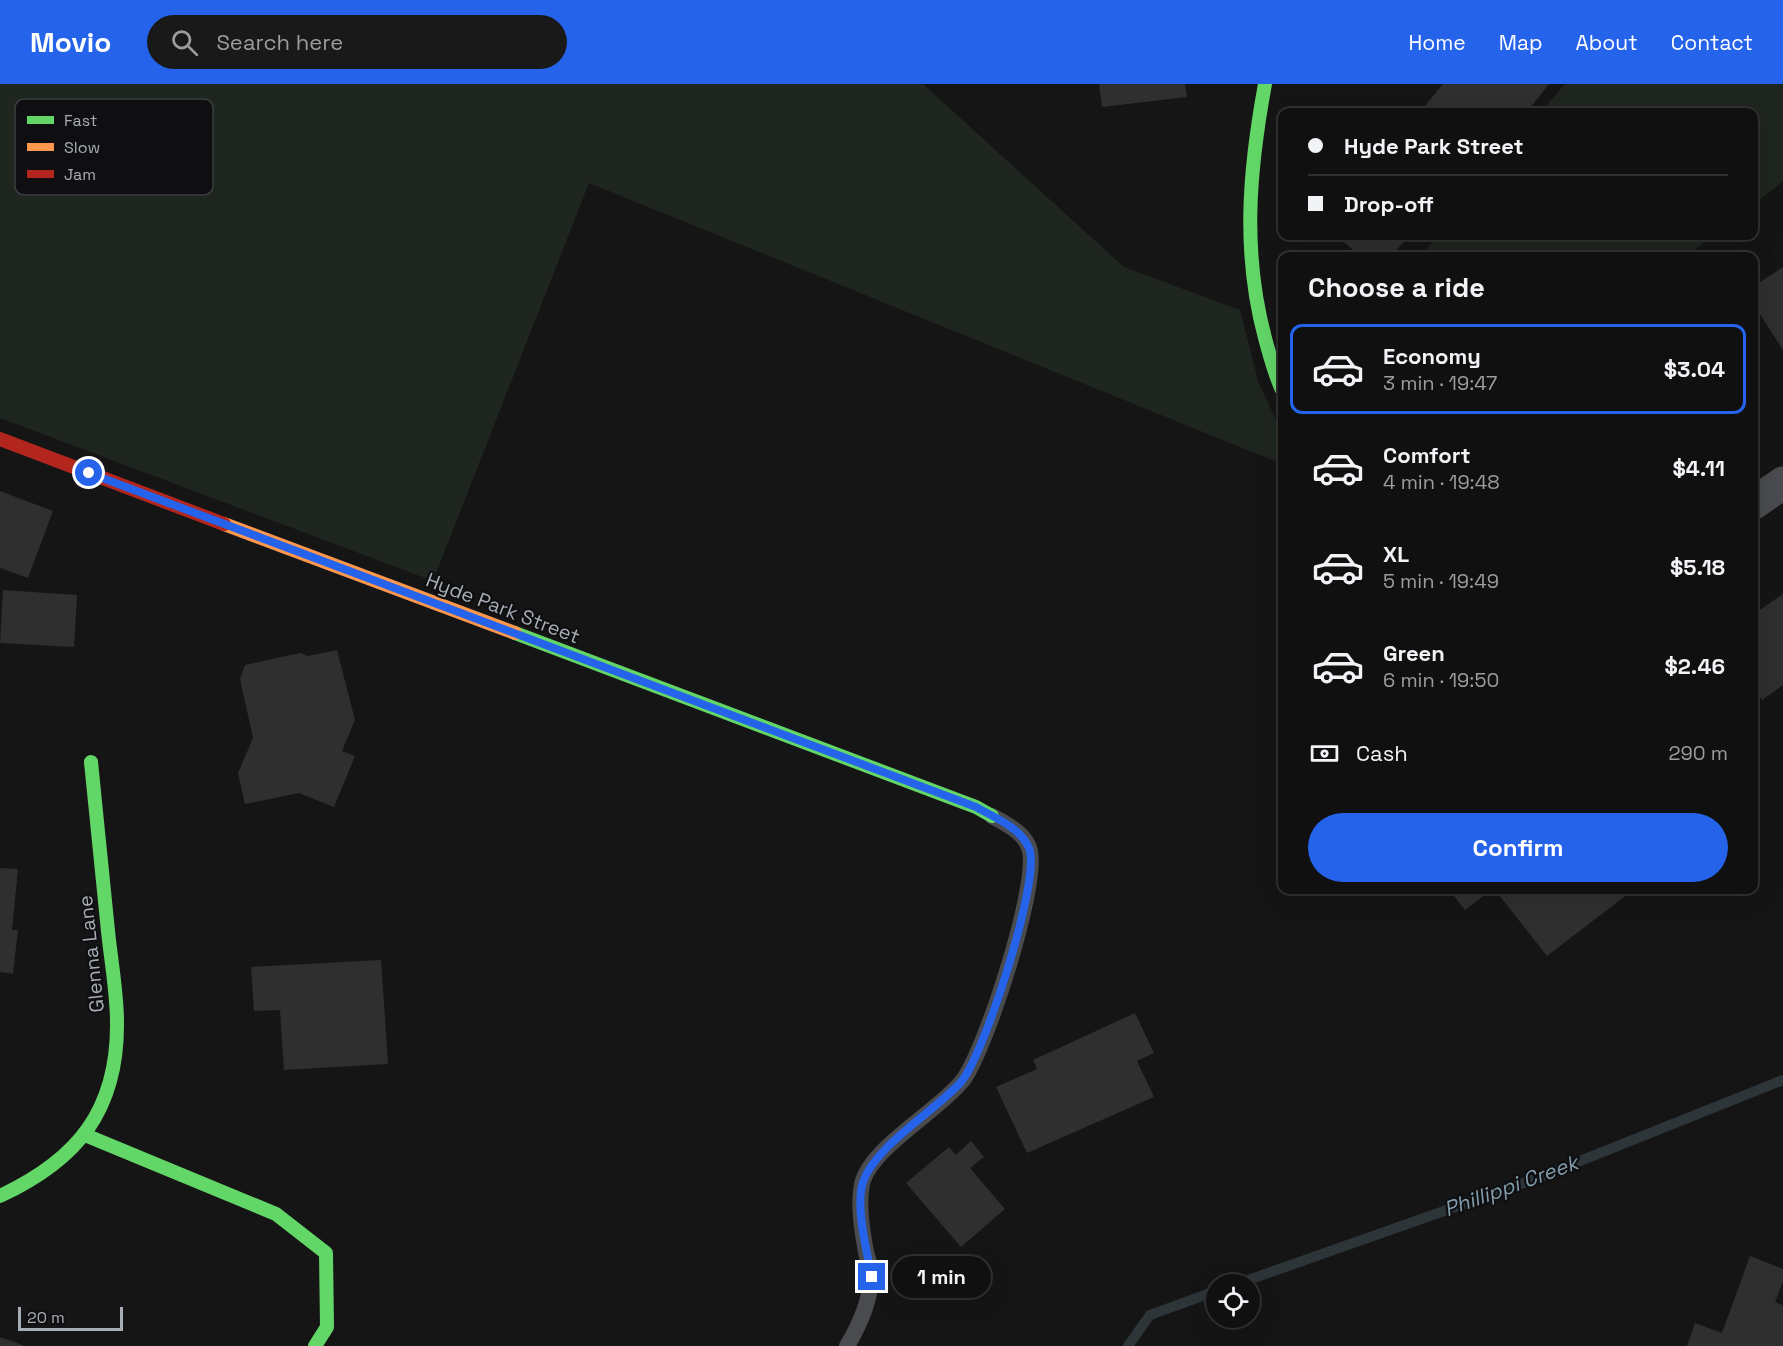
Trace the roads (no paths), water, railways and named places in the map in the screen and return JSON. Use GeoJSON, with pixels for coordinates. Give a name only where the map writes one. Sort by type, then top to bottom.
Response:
{"type":"FeatureCollection","features":[{"type":"Feature","properties":{"kind":"street"},"geometry":{"type":"LineString","coordinates":[[1265,84],[1253,150],[1248,217],[1255,292],[1278,381]]}},
{"type":"Feature","properties":{"kind":"street","name":"Hyde Park Street"},"geometry":{"type":"LineString","coordinates":[[0,439],[976,807],[992,816]]}},
{"type":"Feature","properties":{"kind":"street"},"geometry":{"type":"LineString","coordinates":[[1758,500],[1783,483]]}},
{"type":"Feature","properties":{"kind":"street","name":"Glenna Lane"},"geometry":{"type":"LineString","coordinates":[[0,1196],[35,1179],[70,1153],[97,1116],[110,1084],[115,1060],[117,1022],[91,762]]}},
{"type":"Feature","properties":{"kind":"street"},"geometry":{"type":"LineString","coordinates":[[85,1135],[276,1214],[326,1253],[327,1327],[315,1346]]}},
{"type":"Feature","properties":{"kind":"lane"},"geometry":{"type":"LineString","coordinates":[[847,1346],[860,1324],[872,1277],[861,1221],[862,1182],[884,1149],[924,1117],[963,1080],[993,1018],[1020,922],[1031,879],[1030,850],[1019,832],[992,816]]}},
{"type":"Feature","properties":{"kind":"waterway","name":"Phillippi Creek"},"geometry":{"type":"LineString","coordinates":[[1260,1276],[1535,1179],[1783,1080]]}},
{"type":"Feature","properties":{"kind":"waterway","name":"Phillippi Creek"},"geometry":{"type":"LineString","coordinates":[[1128,1346],[1150,1315],[1206,1295]]}}]}
